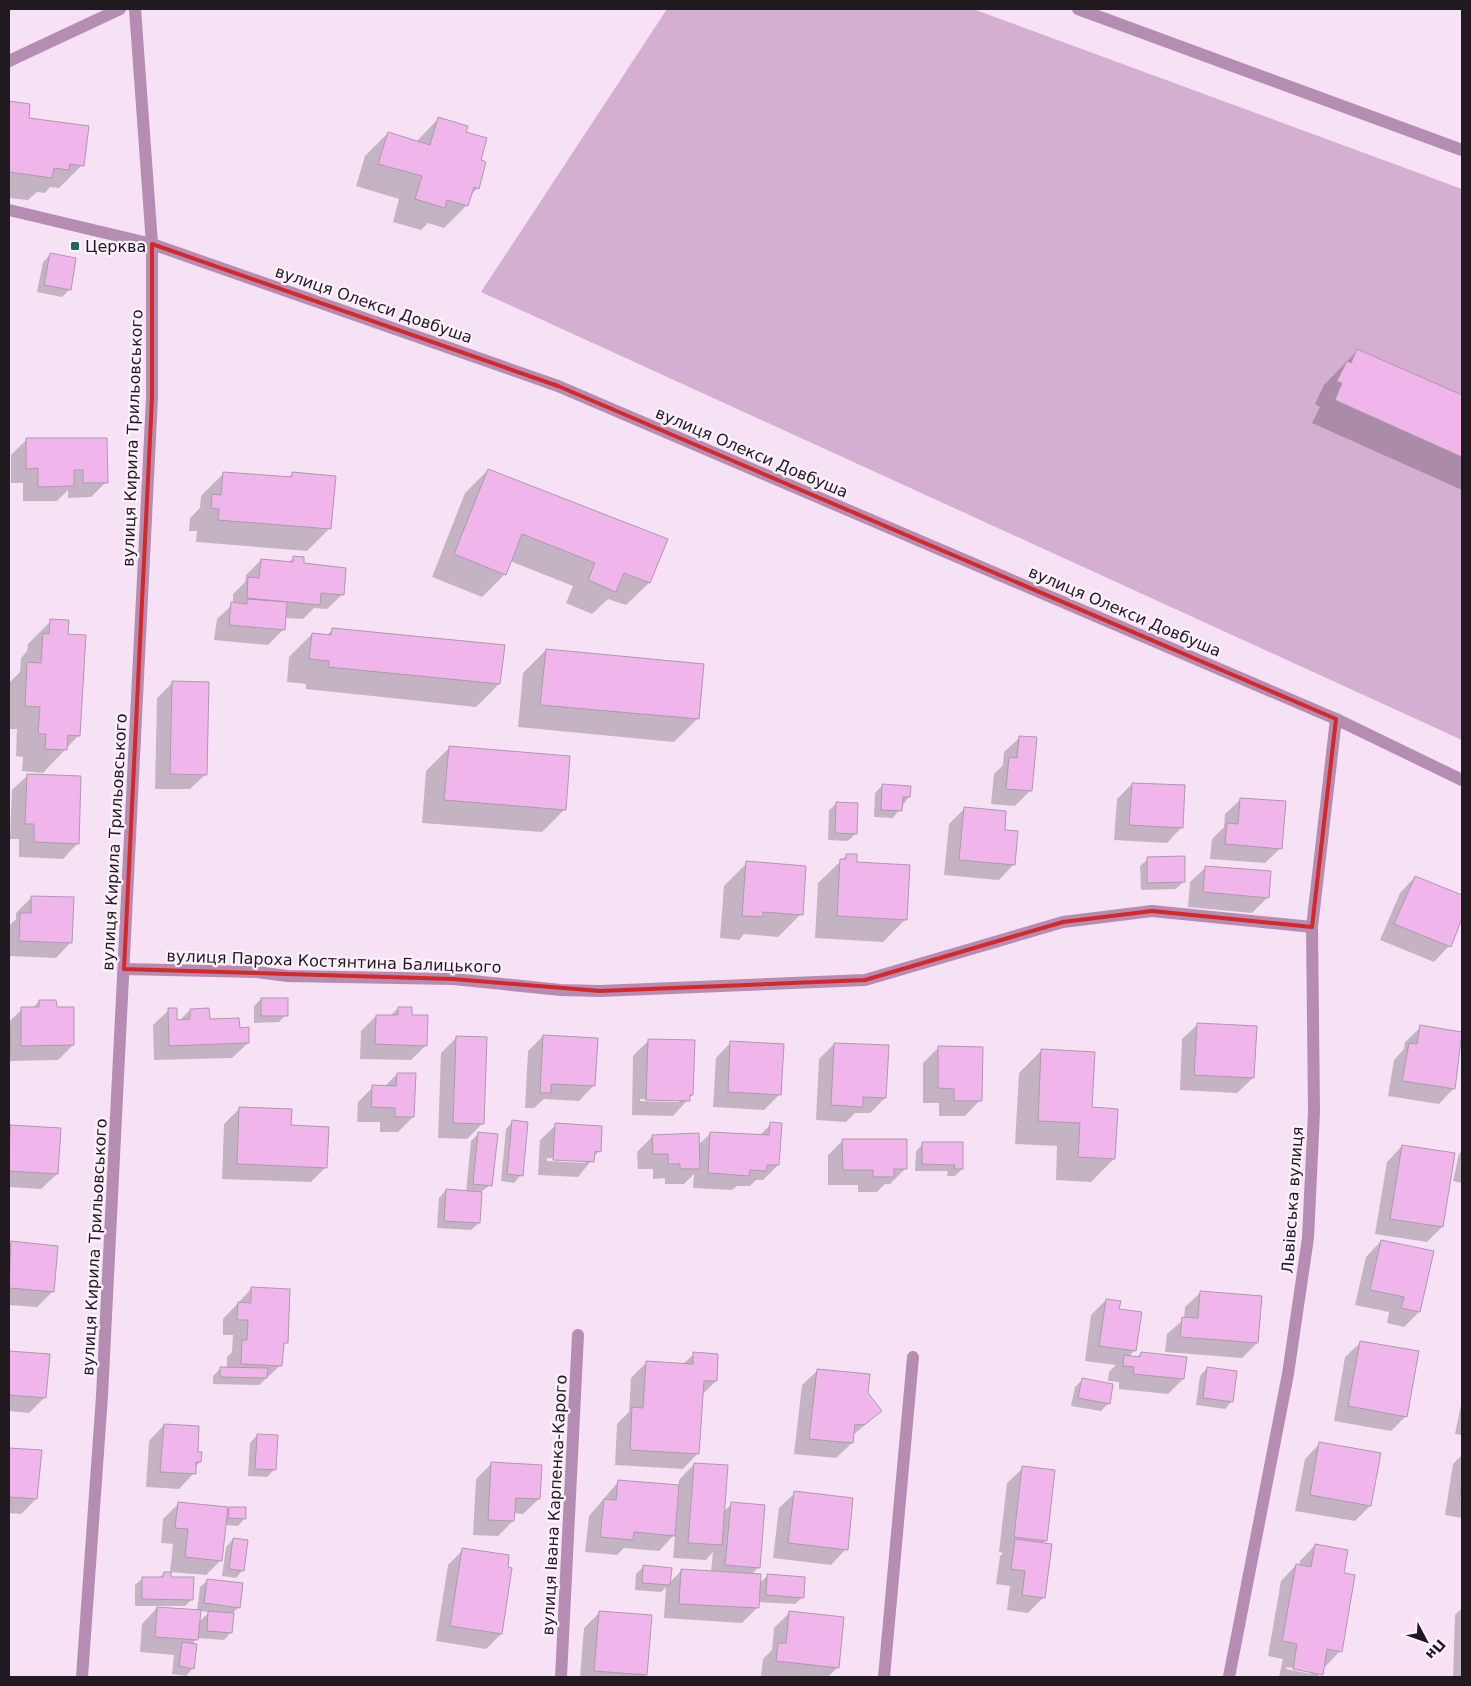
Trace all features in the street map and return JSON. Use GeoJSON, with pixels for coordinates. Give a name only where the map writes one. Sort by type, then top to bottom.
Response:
{"type":"FeatureCollection","features":[{"type":"Feature","properties":{"kind":"street"},"geometry":{"type":"LineString","coordinates":[[9,61],[120,9]]}},
{"type":"Feature","properties":{"kind":"street","name":"вулиця Кирила Трильовського"},"geometry":{"type":"LineString","coordinates":[[82,1677],[102,1396],[152,398],[152,244],[134,9]]}},
{"type":"Feature","properties":{"kind":"street"},"geometry":{"type":"LineString","coordinates":[[1078,9],[1462,150]]}},
{"type":"Feature","properties":{"kind":"street","name":"вулиця Олекси Довбуша"},"geometry":{"type":"LineString","coordinates":[[9,210],[152,244],[558,386],[1336,719],[1462,780]]}},
{"type":"Feature","properties":{"kind":"street","name":"Львівська вулиця"},"geometry":{"type":"LineString","coordinates":[[1229,1677],[1288,1374],[1308,1238],[1314,1112],[1312,927],[1336,719]]}},
{"type":"Feature","properties":{"kind":"street","name":"вулиця Пароха Костянтина Балицького"},"geometry":{"type":"LineString","coordinates":[[124,969],[257,972],[286,976],[454,979],[561,990],[600,991],[865,980],[1063,922],[1152,911],[1312,927]]}},
{"type":"Feature","properties":{"kind":"street","name":"вулиця Івана Карпенка-Карого"},"geometry":{"type":"LineString","coordinates":[[561,1677],[578,1335]]}},
{"type":"Feature","properties":{"kind":"street"},"geometry":{"type":"LineString","coordinates":[[884,1677],[913,1357]]}},
{"type":"Feature","properties":{"kind":"highlighted area"},"geometry":{"type":"Polygon","coordinates":[[[152,244],[558,386],[1336,719],[1312,927],[1152,911],[1063,922],[865,980],[600,991],[453,979],[124,969],[152,398],[152,244]]]}},
{"type":"Feature","properties":{"kind":"shaded area"},"geometry":{"type":"Polygon","coordinates":[[[667,9],[973,9],[1462,189],[1462,740],[481,292],[667,9]]]}},
{"type":"Feature","properties":{"kind":"building"},"geometry":{"type":"Polygon","coordinates":[[[9,101],[30,104],[29,118],[89,126],[84,166],[70,164],[69,170],[54,168],[52,178],[9,172],[9,101]]]}},
{"type":"Feature","properties":{"kind":"building"},"geometry":{"type":"Polygon","coordinates":[[[438,117],[468,126],[466,132],[487,138],[481,160],[486,162],[479,189],[474,187],[468,206],[447,200],[445,208],[415,199],[422,176],[378,164],[388,132],[430,145],[438,117]]]}},
{"type":"Feature","properties":{"kind":"building"},"geometry":{"type":"Polygon","coordinates":[[[50,253],[76,258],[71,290],[44,285],[50,253]]]}},
{"type":"Feature","properties":{"kind":"building"},"geometry":{"type":"Polygon","coordinates":[[[1357,349],[1462,395],[1462,457],[1335,400],[1342,383],[1337,381],[1347,361],[1351,363],[1357,349]]]}},
{"type":"Feature","properties":{"kind":"building"},"geometry":{"type":"Polygon","coordinates":[[[26,438],[107,438],[108,483],[83,483],[83,470],[74,470],[74,486],[38,487],[38,468],[26,469],[26,438]]]}},
{"type":"Feature","properties":{"kind":"building"},"geometry":{"type":"Polygon","coordinates":[[[488,469],[668,539],[650,583],[624,573],[616,592],[588,580],[595,563],[522,534],[506,575],[454,554],[488,469]]]}},
{"type":"Feature","properties":{"kind":"building"},"geometry":{"type":"Polygon","coordinates":[[[223,472],[292,477],[292,472],[336,476],[331,529],[218,520],[219,509],[211,508],[212,494],[221,495],[223,472]]]}},
{"type":"Feature","properties":{"kind":"building"},"geometry":{"type":"Polygon","coordinates":[[[293,556],[304,557],[304,563],[346,568],[344,595],[321,593],[320,605],[247,598],[248,577],[259,578],[261,559],[293,562],[293,556]]]}},
{"type":"Feature","properties":{"kind":"building"},"geometry":{"type":"Polygon","coordinates":[[[247,599],[287,602],[285,630],[229,625],[231,602],[247,604],[247,599]]]}},
{"type":"Feature","properties":{"kind":"building"},"geometry":{"type":"Polygon","coordinates":[[[50,619],[69,620],[68,634],[86,635],[80,736],[68,735],[67,750],[45,749],[46,734],[38,734],[40,707],[25,706],[27,662],[41,663],[43,633],[49,634],[50,619]]]}},
{"type":"Feature","properties":{"kind":"building"},"geometry":{"type":"Polygon","coordinates":[[[332,628],[505,645],[500,684],[328,667],[329,661],[309,659],[312,633],[331,635],[332,628]]]}},
{"type":"Feature","properties":{"kind":"building"},"geometry":{"type":"Polygon","coordinates":[[[546,649],[704,664],[699,719],[540,705],[546,649]]]}},
{"type":"Feature","properties":{"kind":"building"},"geometry":{"type":"Polygon","coordinates":[[[172,681],[209,682],[207,775],[170,774],[172,681]]]}},
{"type":"Feature","properties":{"kind":"building"},"geometry":{"type":"Polygon","coordinates":[[[1019,736],[1037,737],[1032,791],[1006,789],[1009,757],[1017,758],[1019,736]]]}},
{"type":"Feature","properties":{"kind":"building"},"geometry":{"type":"Polygon","coordinates":[[[449,746],[570,756],[566,810],[444,800],[449,746]]]}},
{"type":"Feature","properties":{"kind":"building"},"geometry":{"type":"Polygon","coordinates":[[[27,774],[81,776],[79,844],[34,842],[34,824],[25,824],[27,774]]]}},
{"type":"Feature","properties":{"kind":"building"},"geometry":{"type":"Polygon","coordinates":[[[1132,783],[1185,785],[1183,828],[1129,825],[1132,783]]]}},
{"type":"Feature","properties":{"kind":"building"},"geometry":{"type":"Polygon","coordinates":[[[882,784],[911,786],[910,797],[903,797],[902,811],[881,810],[882,784]]]}},
{"type":"Feature","properties":{"kind":"building"},"geometry":{"type":"Polygon","coordinates":[[[1240,798],[1286,801],[1282,849],[1225,844],[1227,823],[1238,824],[1240,798]]]}},
{"type":"Feature","properties":{"kind":"building"},"geometry":{"type":"Polygon","coordinates":[[[836,802],[858,803],[857,834],[835,833],[836,802]]]}},
{"type":"Feature","properties":{"kind":"building"},"geometry":{"type":"Polygon","coordinates":[[[964,807],[1006,811],[1005,830],[1018,831],[1015,865],[959,860],[964,807]]]}},
{"type":"Feature","properties":{"kind":"building"},"geometry":{"type":"Polygon","coordinates":[[[846,854],[857,854],[857,862],[910,865],[907,920],[837,916],[840,859],[846,859],[846,854]]]}},
{"type":"Feature","properties":{"kind":"building"},"geometry":{"type":"Polygon","coordinates":[[[1185,856],[1185,882],[1147,883],[1147,857],[1185,856]]]}},
{"type":"Feature","properties":{"kind":"building"},"geometry":{"type":"Polygon","coordinates":[[[746,861],[806,866],[803,915],[763,912],[763,917],[742,916],[746,861]]]}},
{"type":"Feature","properties":{"kind":"building"},"geometry":{"type":"Polygon","coordinates":[[[1205,866],[1271,871],[1269,898],[1203,892],[1205,866]]]}},
{"type":"Feature","properties":{"kind":"building"},"geometry":{"type":"Polygon","coordinates":[[[1415,876],[1462,895],[1462,918],[1451,947],[1394,924],[1415,876]]]}},
{"type":"Feature","properties":{"kind":"building"},"geometry":{"type":"Polygon","coordinates":[[[31,896],[74,897],[72,943],[19,941],[20,913],[31,913],[31,896]]]}},
{"type":"Feature","properties":{"kind":"building"},"geometry":{"type":"Polygon","coordinates":[[[261,998],[288,998],[288,1016],[261,1016],[261,998]]]}},
{"type":"Feature","properties":{"kind":"building"},"geometry":{"type":"Polygon","coordinates":[[[39,1000],[56,1000],[57,1007],[74,1007],[74,1045],[21,1046],[21,1007],[39,1007],[39,1000]]]}},
{"type":"Feature","properties":{"kind":"building"},"geometry":{"type":"Polygon","coordinates":[[[398,1007],[412,1007],[412,1015],[428,1015],[427,1046],[375,1044],[376,1015],[398,1015],[398,1007]]]}},
{"type":"Feature","properties":{"kind":"building"},"geometry":{"type":"Polygon","coordinates":[[[168,1008],[177,1008],[177,1020],[190,1019],[190,1009],[209,1008],[210,1019],[239,1018],[240,1028],[249,1027],[249,1043],[169,1046],[168,1008]]]}},
{"type":"Feature","properties":{"kind":"building"},"geometry":{"type":"Polygon","coordinates":[[[1197,1023],[1257,1026],[1254,1078],[1194,1075],[1197,1023]]]}},
{"type":"Feature","properties":{"kind":"building"},"geometry":{"type":"Polygon","coordinates":[[[10,1025],[10,1054],[9,1054],[10,1025]]]}},
{"type":"Feature","properties":{"kind":"building"},"geometry":{"type":"Polygon","coordinates":[[[1420,1025],[1462,1032],[1455,1089],[1402,1081],[1409,1043],[1417,1044],[1420,1025]]]}},
{"type":"Feature","properties":{"kind":"building"},"geometry":{"type":"Polygon","coordinates":[[[543,1035],[598,1038],[595,1086],[551,1084],[551,1093],[540,1093],[543,1035]]]}},
{"type":"Feature","properties":{"kind":"building"},"geometry":{"type":"Polygon","coordinates":[[[456,1036],[487,1037],[484,1124],[453,1123],[456,1036]]]}},
{"type":"Feature","properties":{"kind":"building"},"geometry":{"type":"Polygon","coordinates":[[[648,1039],[695,1040],[693,1095],[690,1095],[690,1101],[646,1100],[648,1039]]]}},
{"type":"Feature","properties":{"kind":"building"},"geometry":{"type":"Polygon","coordinates":[[[730,1041],[784,1044],[781,1095],[728,1092],[730,1041]]]}},
{"type":"Feature","properties":{"kind":"building"},"geometry":{"type":"Polygon","coordinates":[[[834,1043],[889,1045],[886,1098],[863,1097],[863,1107],[831,1105],[834,1043]]]}},
{"type":"Feature","properties":{"kind":"building"},"geometry":{"type":"Polygon","coordinates":[[[938,1046],[983,1047],[982,1101],[954,1101],[954,1089],[938,1088],[938,1046]]]}},
{"type":"Feature","properties":{"kind":"building"},"geometry":{"type":"Polygon","coordinates":[[[1041,1049],[1095,1052],[1092,1107],[1118,1109],[1115,1159],[1078,1157],[1080,1123],[1038,1121],[1041,1049]]]}},
{"type":"Feature","properties":{"kind":"building"},"geometry":{"type":"Polygon","coordinates":[[[397,1073],[416,1073],[414,1117],[395,1117],[395,1108],[371,1107],[372,1085],[396,1086],[397,1073]]]}},
{"type":"Feature","properties":{"kind":"building"},"geometry":{"type":"Polygon","coordinates":[[[239,1107],[292,1109],[291,1125],[329,1127],[327,1168],[237,1164],[239,1107]]]}},
{"type":"Feature","properties":{"kind":"building"},"geometry":{"type":"Polygon","coordinates":[[[512,1120],[528,1122],[523,1176],[507,1174],[512,1120]]]}},
{"type":"Feature","properties":{"kind":"building"},"geometry":{"type":"Polygon","coordinates":[[[770,1122],[782,1123],[779,1165],[767,1165],[766,1171],[750,1170],[749,1176],[708,1173],[710,1132],[769,1135],[770,1122]]]}},
{"type":"Feature","properties":{"kind":"building"},"geometry":{"type":"Polygon","coordinates":[[[555,1123],[602,1126],[601,1152],[595,1151],[594,1162],[553,1160],[555,1123]]]}},
{"type":"Feature","properties":{"kind":"building"},"geometry":{"type":"Polygon","coordinates":[[[10,1125],[61,1128],[58,1174],[9,1171],[10,1125]]]}},
{"type":"Feature","properties":{"kind":"building"},"geometry":{"type":"Polygon","coordinates":[[[478,1132],[498,1134],[492,1186],[473,1184],[478,1132]]]}},
{"type":"Feature","properties":{"kind":"building"},"geometry":{"type":"Polygon","coordinates":[[[699,1133],[700,1169],[680,1169],[680,1164],[668,1164],[668,1154],[653,1154],[652,1135],[699,1133]]]}},
{"type":"Feature","properties":{"kind":"building"},"geometry":{"type":"Polygon","coordinates":[[[842,1139],[907,1139],[907,1169],[894,1169],[894,1177],[873,1177],[873,1170],[843,1170],[842,1139]]]}},
{"type":"Feature","properties":{"kind":"building"},"geometry":{"type":"Polygon","coordinates":[[[922,1142],[963,1142],[963,1169],[954,1169],[955,1165],[922,1164],[922,1142]]]}},
{"type":"Feature","properties":{"kind":"building"},"geometry":{"type":"Polygon","coordinates":[[[1402,1145],[1455,1153],[1443,1227],[1390,1219],[1402,1145]]]}},
{"type":"Feature","properties":{"kind":"building"},"geometry":{"type":"Polygon","coordinates":[[[446,1189],[482,1192],[480,1223],[444,1221],[446,1189]]]}},
{"type":"Feature","properties":{"kind":"building"},"geometry":{"type":"Polygon","coordinates":[[[1381,1240],[1434,1251],[1420,1312],[1401,1308],[1404,1297],[1370,1290],[1381,1240]]]}},
{"type":"Feature","properties":{"kind":"building"},"geometry":{"type":"Polygon","coordinates":[[[11,1241],[58,1246],[54,1292],[9,1288],[11,1241]]]}},
{"type":"Feature","properties":{"kind":"building"},"geometry":{"type":"Polygon","coordinates":[[[251,1287],[290,1289],[288,1343],[284,1343],[282,1366],[241,1364],[242,1340],[247,1340],[248,1320],[237,1320],[238,1302],[251,1303],[251,1287]]]}},
{"type":"Feature","properties":{"kind":"building"},"geometry":{"type":"Polygon","coordinates":[[[1200,1291],[1262,1296],[1258,1343],[1180,1337],[1182,1317],[1198,1318],[1200,1291]]]}},
{"type":"Feature","properties":{"kind":"building"},"geometry":{"type":"Polygon","coordinates":[[[1106,1299],[1121,1301],[1119,1309],[1142,1312],[1136,1351],[1099,1346],[1106,1299]]]}},
{"type":"Feature","properties":{"kind":"building"},"geometry":{"type":"Polygon","coordinates":[[[1360,1341],[1419,1351],[1407,1417],[1348,1406],[1360,1341]]]}},
{"type":"Feature","properties":{"kind":"building"},"geometry":{"type":"Polygon","coordinates":[[[9,1351],[50,1354],[46,1398],[9,1395],[9,1351]]]}},
{"type":"Feature","properties":{"kind":"building"},"geometry":{"type":"Polygon","coordinates":[[[693,1352],[718,1354],[717,1381],[704,1381],[699,1454],[630,1450],[632,1407],[643,1408],[646,1361],[693,1364],[693,1352]]]}},
{"type":"Feature","properties":{"kind":"building"},"geometry":{"type":"Polygon","coordinates":[[[1141,1352],[1187,1357],[1184,1379],[1133,1374],[1134,1367],[1123,1366],[1124,1355],[1140,1357],[1141,1352]]]}},
{"type":"Feature","properties":{"kind":"building"},"geometry":{"type":"Polygon","coordinates":[[[220,1367],[268,1368],[267,1378],[220,1377],[220,1367]]]}},
{"type":"Feature","properties":{"kind":"building"},"geometry":{"type":"Polygon","coordinates":[[[1207,1367],[1237,1371],[1233,1402],[1203,1398],[1207,1367]]]}},
{"type":"Feature","properties":{"kind":"building"},"geometry":{"type":"Polygon","coordinates":[[[817,1369],[870,1374],[868,1393],[882,1411],[864,1425],[855,1424],[853,1443],[809,1439],[817,1369]]]}},
{"type":"Feature","properties":{"kind":"building"},"geometry":{"type":"Polygon","coordinates":[[[1082,1378],[1113,1384],[1110,1404],[1078,1398],[1082,1378]]]}},
{"type":"Feature","properties":{"kind":"building"},"geometry":{"type":"Polygon","coordinates":[[[164,1424],[199,1426],[198,1452],[202,1452],[201,1462],[196,1462],[196,1474],[160,1472],[164,1424]]]}},
{"type":"Feature","properties":{"kind":"building"},"geometry":{"type":"Polygon","coordinates":[[[257,1434],[278,1435],[276,1470],[255,1469],[257,1434]]]}},
{"type":"Feature","properties":{"kind":"building"},"geometry":{"type":"Polygon","coordinates":[[[1319,1442],[1381,1453],[1371,1506],[1310,1495],[1319,1442]]]}},
{"type":"Feature","properties":{"kind":"building"},"geometry":{"type":"Polygon","coordinates":[[[9,1448],[42,1450],[37,1499],[9,1497],[9,1448]]]}},
{"type":"Feature","properties":{"kind":"building"},"geometry":{"type":"Polygon","coordinates":[[[491,1462],[542,1465],[540,1499],[516,1498],[514,1521],[488,1520],[491,1462]]]}},
{"type":"Feature","properties":{"kind":"building"},"geometry":{"type":"Polygon","coordinates":[[[694,1463],[728,1465],[722,1545],[688,1543],[694,1463]]]}},
{"type":"Feature","properties":{"kind":"building"},"geometry":{"type":"Polygon","coordinates":[[[1022,1466],[1055,1470],[1047,1541],[1014,1537],[1022,1466]]]}},
{"type":"Feature","properties":{"kind":"building"},"geometry":{"type":"Polygon","coordinates":[[[618,1480],[679,1485],[675,1536],[634,1532],[633,1540],[600,1537],[604,1499],[616,1500],[618,1480]]]}},
{"type":"Feature","properties":{"kind":"building"},"geometry":{"type":"Polygon","coordinates":[[[1462,1483],[1462,1500],[1459,1500],[1462,1483]]]}},
{"type":"Feature","properties":{"kind":"building"},"geometry":{"type":"Polygon","coordinates":[[[794,1491],[853,1498],[848,1550],[788,1543],[794,1491]]]}},
{"type":"Feature","properties":{"kind":"building"},"geometry":{"type":"Polygon","coordinates":[[[178,1502],[228,1507],[222,1561],[185,1557],[188,1529],[175,1528],[178,1502]]]}},
{"type":"Feature","properties":{"kind":"building"},"geometry":{"type":"Polygon","coordinates":[[[731,1502],[765,1505],[760,1568],[725,1565],[731,1502]]]}},
{"type":"Feature","properties":{"kind":"building"},"geometry":{"type":"Polygon","coordinates":[[[229,1507],[246,1507],[246,1519],[228,1518],[229,1507]]]}},
{"type":"Feature","properties":{"kind":"building"},"geometry":{"type":"Polygon","coordinates":[[[233,1538],[248,1540],[244,1571],[229,1569],[233,1538]]]}},
{"type":"Feature","properties":{"kind":"building"},"geometry":{"type":"Polygon","coordinates":[[[1015,1539],[1052,1544],[1045,1598],[1022,1595],[1025,1571],[1011,1569],[1015,1539]]]}},
{"type":"Feature","properties":{"kind":"building"},"geometry":{"type":"Polygon","coordinates":[[[1315,1544],[1348,1550],[1344,1573],[1355,1575],[1342,1652],[1327,1649],[1323,1675],[1293,1669],[1297,1644],[1282,1641],[1296,1564],[1311,1567],[1315,1544]]]}},
{"type":"Feature","properties":{"kind":"building"},"geometry":{"type":"Polygon","coordinates":[[[462,1548],[509,1555],[508,1567],[512,1568],[502,1634],[450,1626],[462,1548]]]}},
{"type":"Feature","properties":{"kind":"building"},"geometry":{"type":"Polygon","coordinates":[[[643,1565],[672,1568],[670,1585],[642,1583],[643,1565]]]}},
{"type":"Feature","properties":{"kind":"building"},"geometry":{"type":"Polygon","coordinates":[[[681,1569],[761,1574],[759,1608],[679,1604],[681,1569]]]}},
{"type":"Feature","properties":{"kind":"building"},"geometry":{"type":"Polygon","coordinates":[[[164,1572],[171,1572],[171,1577],[194,1577],[193,1600],[142,1599],[142,1577],[163,1577],[164,1572]]]}},
{"type":"Feature","properties":{"kind":"building"},"geometry":{"type":"Polygon","coordinates":[[[767,1574],[805,1577],[804,1598],[766,1595],[767,1574]]]}},
{"type":"Feature","properties":{"kind":"building"},"geometry":{"type":"Polygon","coordinates":[[[207,1579],[243,1583],[240,1608],[204,1603],[207,1579]]]}},
{"type":"Feature","properties":{"kind":"building"},"geometry":{"type":"Polygon","coordinates":[[[157,1607],[201,1610],[198,1640],[155,1637],[157,1607]]]}},
{"type":"Feature","properties":{"kind":"building"},"geometry":{"type":"Polygon","coordinates":[[[208,1611],[234,1613],[232,1633],[207,1631],[208,1611]]]}},
{"type":"Feature","properties":{"kind":"building"},"geometry":{"type":"Polygon","coordinates":[[[599,1611],[652,1615],[647,1675],[594,1671],[599,1611]]]}},
{"type":"Feature","properties":{"kind":"building"},"geometry":{"type":"Polygon","coordinates":[[[789,1611],[844,1617],[839,1668],[776,1661],[778,1643],[786,1643],[789,1611]]]}},
{"type":"Feature","properties":{"kind":"building"},"geometry":{"type":"Polygon","coordinates":[[[182,1642],[197,1644],[194,1669],[179,1666],[182,1642]]]}},
{"type":"Feature","properties":{"kind":"place","name":"Церква"},"geometry":{"type":"Point","coordinates":[75,246]}}]}
